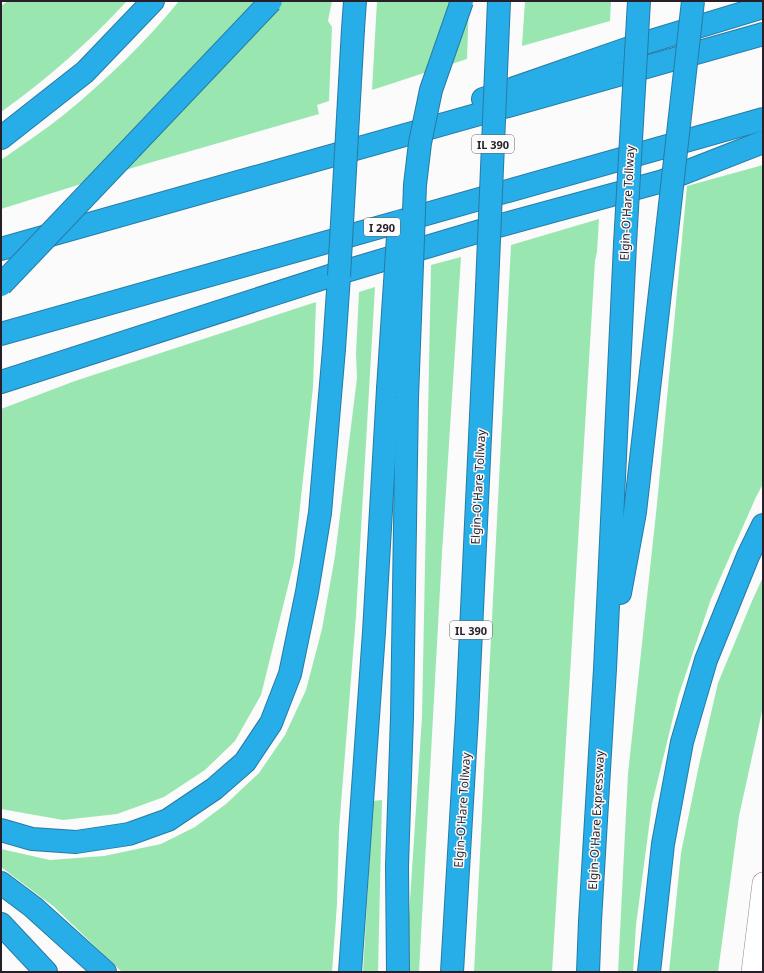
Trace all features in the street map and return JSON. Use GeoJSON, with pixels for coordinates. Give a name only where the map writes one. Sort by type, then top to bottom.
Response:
{"type":"FeatureCollection","features":[{"type":"Feature","properties":{"kind":"highway"},"geometry":{"type":"LineString","coordinates":[[1,138],[85,72],[153,1]]}},
{"type":"Feature","properties":{"kind":"highway"},"geometry":{"type":"LineString","coordinates":[[1,285],[271,1]]}},
{"type":"Feature","properties":{"kind":"highway"},"geometry":{"type":"LineString","coordinates":[[1,830],[32,839],[76,842],[129,834],[168,820],[214,789],[245,762],[272,723],[290,674],[307,592],[320,513],[334,350],[355,1]]}},
{"type":"Feature","properties":{"kind":"highway"},"geometry":{"type":"LineString","coordinates":[[350,972],[374,632],[401,186],[417,89],[434,37],[448,1]]}},
{"type":"Feature","properties":{"kind":"highway"},"geometry":{"type":"LineString","coordinates":[[398,972],[397,866],[402,709],[407,398],[415,185],[420,144],[431,90],[462,1]]}},
{"type":"Feature","properties":{"kind":"highway","name":"Elgin-O'Hare Tollway"},"geometry":{"type":"LineString","coordinates":[[452,972],[467,717],[499,1]]}},
{"type":"Feature","properties":{"kind":"highway","name":"Elgin-O'Hare Tollway"},"geometry":{"type":"LineString","coordinates":[[605,669],[638,1]]}},
{"type":"Feature","properties":{"kind":"highway"},"geometry":{"type":"LineString","coordinates":[[605,669],[636,512],[693,1]]}},
{"type":"Feature","properties":{"kind":"highway"},"geometry":{"type":"LineString","coordinates":[[231,184],[375,137],[638,45],[763,7]]}},
{"type":"Feature","properties":{"kind":"highway"},"geometry":{"type":"LineString","coordinates":[[1,249],[763,34]]}},
{"type":"Feature","properties":{"kind":"highway","name":"I 290"},"geometry":{"type":"LineString","coordinates":[[1,334],[763,119]]}},
{"type":"Feature","properties":{"kind":"highway"},"geometry":{"type":"LineString","coordinates":[[1,382],[336,274],[487,229],[663,180],[763,142]]}},
{"type":"Feature","properties":{"kind":"highway"},"geometry":{"type":"LineString","coordinates":[[649,972],[663,844],[682,742],[706,660],[748,556],[763,525]]}},
{"type":"Feature","properties":{"kind":"highway","name":"Elgin-O'Hare Expressway"},"geometry":{"type":"LineString","coordinates":[[588,972],[605,669]]}},
{"type":"Feature","properties":{"kind":"highway"},"geometry":{"type":"LineString","coordinates":[[1,883],[33,907],[105,972]]}},
{"type":"Feature","properties":{"kind":"highway"},"geometry":{"type":"LineString","coordinates":[[1,924],[46,972]]}},
{"type":"Feature","properties":{"kind":"street"},"geometry":{"type":"LineString","coordinates":[[752,972],[763,883]]}},
{"type":"Feature","properties":{"kind":"green space"},"geometry":{"type":"Polygon","coordinates":[[[8,1],[127,1],[67,60],[1,112],[1,6],[8,1]]]}},
{"type":"Feature","properties":{"kind":"green space"},"geometry":{"type":"Polygon","coordinates":[[[179,1],[332,1],[328,21],[332,27],[329,101],[317,105],[319,114],[142,165],[1,209],[1,160],[58,119],[96,87],[139,46],[179,1]]]}},
{"type":"Feature","properties":{"kind":"green space"},"geometry":{"type":"Polygon","coordinates":[[[377,1],[469,1],[467,59],[372,90],[377,1]]]}},
{"type":"Feature","properties":{"kind":"green space"},"geometry":{"type":"Polygon","coordinates":[[[525,1],[611,1],[610,21],[522,46],[525,1]]]}},
{"type":"Feature","properties":{"kind":"green space"},"geometry":{"type":"Polygon","coordinates":[[[763,165],[763,484],[711,599],[678,697],[652,804],[636,925],[633,972],[618,972],[628,774],[657,504],[687,186],[763,165]]]}},
{"type":"Feature","properties":{"kind":"green space"},"geometry":{"type":"Polygon","coordinates":[[[599,219],[595,261],[552,972],[474,972],[511,245],[599,219]]]}},
{"type":"Feature","properties":{"kind":"green space"},"geometry":{"type":"Polygon","coordinates":[[[461,257],[442,553],[419,972],[408,972],[408,931],[422,717],[431,265],[461,257]]]}},
{"type":"Feature","properties":{"kind":"green space"},"geometry":{"type":"Polygon","coordinates":[[[375,287],[356,616],[339,829],[337,904],[332,972],[122,972],[53,906],[1,867],[1,849],[50,860],[104,856],[161,844],[195,827],[226,804],[259,773],[285,735],[306,690],[322,629],[335,556],[357,378],[356,354],[359,292],[375,287]]]}},
{"type":"Feature","properties":{"kind":"green space"},"geometry":{"type":"Polygon","coordinates":[[[316,302],[313,387],[294,562],[261,695],[235,741],[205,770],[164,797],[117,814],[63,820],[1,809],[1,409],[75,381],[316,302]]]}},
{"type":"Feature","properties":{"kind":"green space"},"geometry":{"type":"Polygon","coordinates":[[[763,577],[763,707],[739,816],[718,972],[669,972],[681,853],[718,683],[763,577]]]}},
{"type":"Feature","properties":{"kind":"green space"},"geometry":{"type":"Polygon","coordinates":[[[382,800],[378,972],[363,972],[373,801],[382,800]]]}}]}
